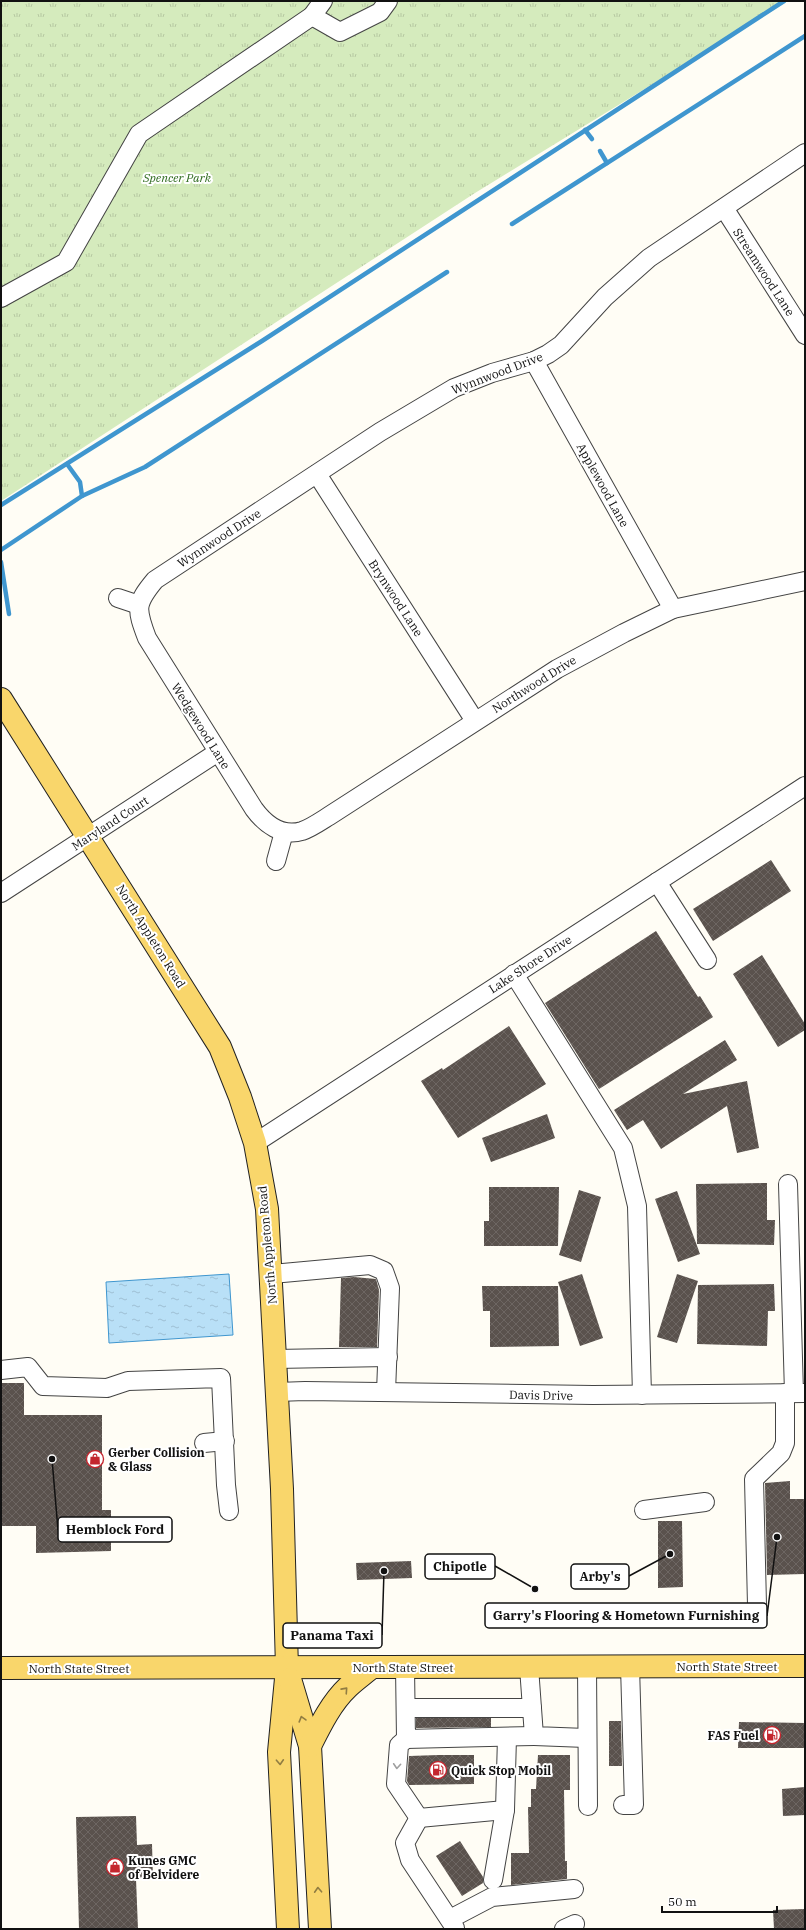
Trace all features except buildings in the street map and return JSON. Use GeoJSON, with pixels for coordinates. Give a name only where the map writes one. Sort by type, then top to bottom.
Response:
{"type":"FeatureCollection","features":[{"type":"Feature","properties":{"kind":"main road","name":"North Appleton Road"},"geometry":{"type":"LineString","coordinates":[[1,699],[220,1047],[256,1143],[267,1209],[272,1274],[282,1489],[287,1668]]}},
{"type":"Feature","properties":{"kind":"main road","name":"North State Street"},"geometry":{"type":"LineString","coordinates":[[1,1668],[805,1666]]}},
{"type":"Feature","properties":{"kind":"main road"},"geometry":{"type":"LineString","coordinates":[[310,1746],[332,1705],[347,1687],[372,1667]]}},
{"type":"Feature","properties":{"kind":"main road"},"geometry":{"type":"LineString","coordinates":[[287,1668],[310,1746],[320,1929]]}},
{"type":"Feature","properties":{"kind":"main road"},"geometry":{"type":"LineString","coordinates":[[287,1668],[279,1752],[288,1929]]}},
{"type":"Feature","properties":{"kind":"street"},"geometry":{"type":"LineString","coordinates":[[1,298],[66,262],[139,134],[312,16],[323,1]]}},
{"type":"Feature","properties":{"kind":"street"},"geometry":{"type":"LineString","coordinates":[[312,16],[340,32],[380,12],[388,1]]}},
{"type":"Feature","properties":{"kind":"street","name":"Wynnwood Drive"},"geometry":{"type":"LineString","coordinates":[[139,605],[146,592],[156,580],[380,432],[454,388],[492,373],[534,361],[561,345],[605,297],[649,258],[805,153]]}},
{"type":"Feature","properties":{"kind":"street","name":"Streamwood Lane"},"geometry":{"type":"LineString","coordinates":[[724,208],[805,335]]}},
{"type":"Feature","properties":{"kind":"street","name":"Applewood Lane"},"geometry":{"type":"LineString","coordinates":[[534,361],[672,609]]}},
{"type":"Feature","properties":{"kind":"street","name":"Brynwood Lane"},"geometry":{"type":"LineString","coordinates":[[317,474],[475,721]]}},
{"type":"Feature","properties":{"kind":"street","name":"Northwood Drive"},"geometry":{"type":"LineString","coordinates":[[284,832],[302,831],[329,816],[557,669],[672,609],[805,581]]}},
{"type":"Feature","properties":{"kind":"street"},"geometry":{"type":"LineString","coordinates":[[118,598],[139,605]]}},
{"type":"Feature","properties":{"kind":"street","name":"Wedgewood Lane"},"geometry":{"type":"LineString","coordinates":[[139,605],[139,615],[147,638],[218,752],[261,819],[276,829],[284,832]]}},
{"type":"Feature","properties":{"kind":"street","name":"Maryland Court"},"geometry":{"type":"LineString","coordinates":[[1,893],[218,752]]}},
{"type":"Feature","properties":{"kind":"street","name":"Lake Shore Drive"},"geometry":{"type":"LineString","coordinates":[[256,1143],[805,786]]}},
{"type":"Feature","properties":{"kind":"street"},"geometry":{"type":"LineString","coordinates":[[276,861],[284,832]]}},
{"type":"Feature","properties":{"kind":"street"},"geometry":{"type":"LineString","coordinates":[[657,882],[707,960]]}},
{"type":"Feature","properties":{"kind":"street"},"geometry":{"type":"LineString","coordinates":[[514,974],[623,1148],[637,1206],[642,1395]]}},
{"type":"Feature","properties":{"kind":"street"},"geometry":{"type":"LineString","coordinates":[[757,1605],[754,1479],[781,1452],[785,1443],[795,1393],[788,1184]]}},
{"type":"Feature","properties":{"kind":"street"},"geometry":{"type":"LineString","coordinates":[[272,1274],[370,1265],[384,1271],[390,1288],[386,1392]]}},
{"type":"Feature","properties":{"kind":"street"},"geometry":{"type":"LineString","coordinates":[[275,1359],[388,1357]]}},
{"type":"Feature","properties":{"kind":"street"},"geometry":{"type":"LineString","coordinates":[[1,1370],[28,1367],[43,1386],[107,1388],[128,1381],[221,1378],[226,1485],[229,1511]]}},
{"type":"Feature","properties":{"kind":"street","name":"Davis Drive"},"geometry":{"type":"LineString","coordinates":[[278,1392],[305,1391],[642,1395],[795,1393]]}},
{"type":"Feature","properties":{"kind":"street"},"geometry":{"type":"LineString","coordinates":[[204,1443],[225,1441]]}},
{"type":"Feature","properties":{"kind":"street"},"geometry":{"type":"LineString","coordinates":[[644,1510],[705,1502]]}},
{"type":"Feature","properties":{"kind":"street"},"geometry":{"type":"LineString","coordinates":[[588,1666],[586,1738],[588,1806]]}},
{"type":"Feature","properties":{"kind":"street"},"geometry":{"type":"LineString","coordinates":[[623,1804],[634,1805],[630,1666]]}},
{"type":"Feature","properties":{"kind":"street"},"geometry":{"type":"LineString","coordinates":[[405,1667],[406,1739]]}},
{"type":"Feature","properties":{"kind":"street"},"geometry":{"type":"LineString","coordinates":[[529,1667],[534,1736]]}},
{"type":"Feature","properties":{"kind":"street"},"geometry":{"type":"LineString","coordinates":[[406,1708],[532,1708]]}},
{"type":"Feature","properties":{"kind":"street"},"geometry":{"type":"LineString","coordinates":[[504,1810],[457,1822],[419,1818],[396,1784],[399,1745],[406,1739],[534,1736],[586,1738]]}},
{"type":"Feature","properties":{"kind":"street"},"geometry":{"type":"LineString","coordinates":[[494,1880],[504,1810],[507,1737]]}},
{"type":"Feature","properties":{"kind":"street"},"geometry":{"type":"LineString","coordinates":[[419,1818],[405,1842],[410,1860],[453,1924],[492,1897],[574,1889]]}},
{"type":"Feature","properties":{"kind":"green space","name":"Spencer Park"},"geometry":{"type":"Polygon","coordinates":[[[1,1],[788,1],[475,193],[1,501],[1,1]]]}},
{"type":"Feature","properties":{"kind":"water"},"geometry":{"type":"Polygon","coordinates":[[[229,1274],[233,1335],[109,1343],[106,1282],[229,1274]]]}},
{"type":"Feature","properties":{"kind":"waterway"},"geometry":{"type":"LineString","coordinates":[[1,505],[262,341],[784,1]]}},
{"type":"Feature","properties":{"kind":"waterway"},"geometry":{"type":"LineString","coordinates":[[512,224],[805,36]]}},
{"type":"Feature","properties":{"kind":"waterway"},"geometry":{"type":"LineString","coordinates":[[585,130],[592,139]]}},
{"type":"Feature","properties":{"kind":"waterway"},"geometry":{"type":"LineString","coordinates":[[600,151],[607,163]]}},
{"type":"Feature","properties":{"kind":"waterway"},"geometry":{"type":"LineString","coordinates":[[1,550],[82,496],[145,467],[447,272]]}},
{"type":"Feature","properties":{"kind":"waterway"},"geometry":{"type":"LineString","coordinates":[[67,464],[80,482],[82,496]]}},
{"type":"Feature","properties":{"kind":"waterway"},"geometry":{"type":"LineString","coordinates":[[1,562],[9,614]]}},
{"type":"Feature","properties":{"kind":"place","name":"Hemblock Ford"},"geometry":{"type":"Point","coordinates":[52,1459]}},
{"type":"Feature","properties":{"kind":"place","name":"Gerber Collision & Glass"},"geometry":{"type":"Point","coordinates":[95,1459]}},
{"type":"Feature","properties":{"kind":"place","name":"Garry's Flooring & Hometown Furnishing"},"geometry":{"type":"Point","coordinates":[777,1537]}},
{"type":"Feature","properties":{"kind":"place","name":"Arby's"},"geometry":{"type":"Point","coordinates":[670,1554]}},
{"type":"Feature","properties":{"kind":"place","name":"Panama Taxi"},"geometry":{"type":"Point","coordinates":[384,1571]}},
{"type":"Feature","properties":{"kind":"place","name":"Chipotle"},"geometry":{"type":"Point","coordinates":[535,1589]}},
{"type":"Feature","properties":{"kind":"place","name":"FAS Fuel"},"geometry":{"type":"Point","coordinates":[772,1735]}},
{"type":"Feature","properties":{"kind":"place","name":"Quick Stop Mobil"},"geometry":{"type":"Point","coordinates":[438,1770]}},
{"type":"Feature","properties":{"kind":"place","name":"Kunes GMC of Belvidere"},"geometry":{"type":"Point","coordinates":[115,1867]}}]}
